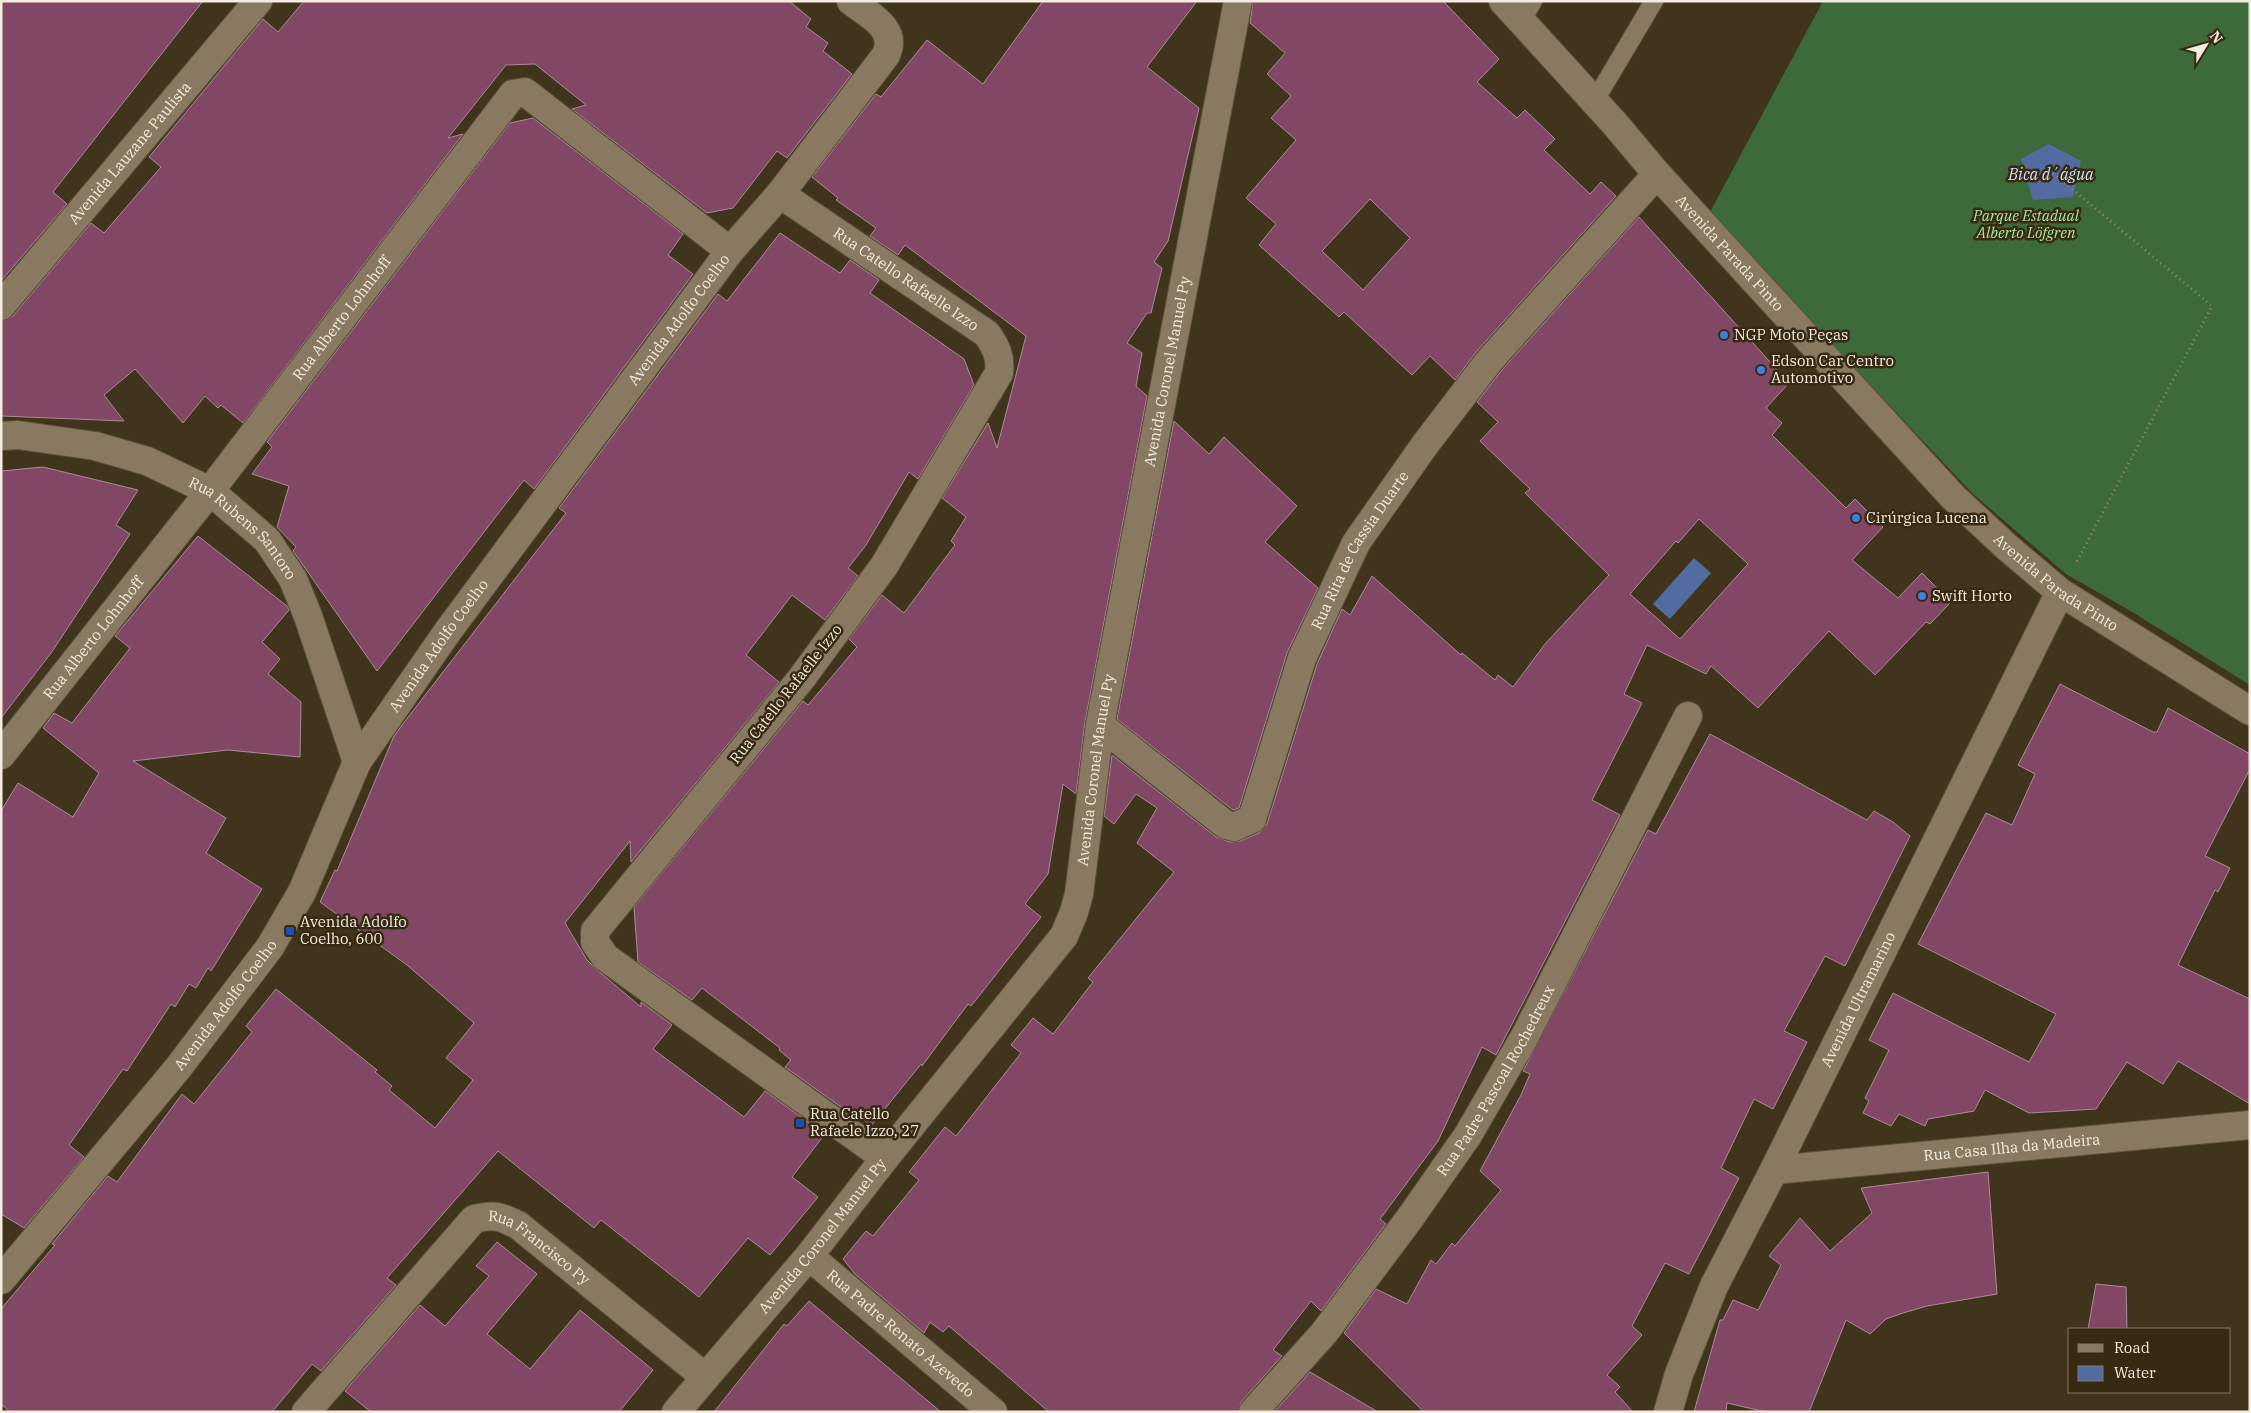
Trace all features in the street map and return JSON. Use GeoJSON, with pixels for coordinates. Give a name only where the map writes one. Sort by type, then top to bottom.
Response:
{"type":"FeatureCollection","features":[{"type":"Feature","properties":{"kind":"street","name":"Avenida Lauzane Paulista"},"geometry":{"type":"LineString","coordinates":[[1,306],[258,1]]}},
{"type":"Feature","properties":{"kind":"street","name":"Avenida Adolfo Coelho"},"geometry":{"type":"LineString","coordinates":[[1,1280],[178,1068],[270,947],[302,892],[357,762],[448,631],[730,251],[780,194],[886,55],[890,46],[890,36],[881,24],[851,1]]}},
{"type":"Feature","properties":{"kind":"street","name":"Avenida Coronel Manuel Py"},"geometry":{"type":"LineString","coordinates":[[676,1412],[809,1256],[885,1158],[1064,936],[1074,912],[1100,725],[1238,1]]}},
{"type":"Feature","properties":{"kind":"street","name":"Avenida Parada Pinto"},"geometry":{"type":"LineString","coordinates":[[1503,1],[1527,11],[1594,102],[1657,174],[1953,497],[2008,548],[2060,592],[2250,711]]}},
{"type":"Feature","properties":{"kind":"street","name":"Rua Alberto Lohnhoff"},"geometry":{"type":"LineString","coordinates":[[1,754],[210,491],[513,94],[525,92],[730,251]]}},
{"type":"Feature","properties":{"kind":"street","name":"Rua Rita de Cassia Duarte"},"geometry":{"type":"LineString","coordinates":[[1100,725],[1226,825],[1234,827],[1252,819],[1302,658],[1356,543],[1424,446],[1489,361],[1657,174]]}},
{"type":"Feature","properties":{"kind":"street","name":"Rua Catello Rafaelle Izzo"},"geometry":{"type":"LineString","coordinates":[[780,194],[987,334],[997,348],[1000,373],[884,566],[794,687],[595,931],[595,942],[605,957],[885,1158]]}},
{"type":"Feature","properties":{"kind":"street","name":"Rua Rubens Santoro"},"geometry":{"type":"LineString","coordinates":[[1,436],[18,435],[95,446],[147,461],[210,491],[268,540],[293,579],[308,616],[357,762]]}},
{"type":"Feature","properties":{"kind":"street","name":"Avenida Ultramarino"},"geometry":{"type":"LineString","coordinates":[[1668,1412],[1679,1374],[1714,1286],[1774,1170],[2060,592]]}},
{"type":"Feature","properties":{"kind":"street","name":"Rua Padre Pascoal Rochedreux"},"geometry":{"type":"LineString","coordinates":[[1253,1412],[1324,1333],[1410,1218],[1468,1136],[1524,1038],[1688,716]]}},
{"type":"Feature","properties":{"kind":"street","name":"Rua Casa Ilha da Madeira"},"geometry":{"type":"LineString","coordinates":[[1774,1170],[2250,1125]]}},
{"type":"Feature","properties":{"kind":"street","name":"Rua Francisco Py"},"geometry":{"type":"LineString","coordinates":[[306,1412],[474,1219],[490,1215],[518,1225],[705,1377]]}},
{"type":"Feature","properties":{"kind":"street","name":"Rua Padre Renato Azevedo"},"geometry":{"type":"LineString","coordinates":[[809,1256],[993,1412]]}},
{"type":"Feature","properties":{"kind":"lane"},"geometry":{"type":"LineString","coordinates":[[1594,102],[1654,1]]}},
{"type":"Feature","properties":{"kind":"path"},"geometry":{"type":"LineString","coordinates":[[2053,173],[2212,306],[2060,592]]}},
{"type":"Feature","properties":{"kind":"green space","name":"Parque Estadual Alberto Löfgren"},"geometry":{"type":"Polygon","coordinates":[[[1823,1],[2250,1],[2250,685],[2134,613],[2066,574],[1972,493],[1709,214],[1823,1]]]}},
{"type":"Feature","properties":{"kind":"water","name":"Bica d´água"},"geometry":{"type":"Polygon","coordinates":[[[2049,144],[2081,161],[2073,197],[2033,200],[2021,159],[2049,144]]]}},
{"type":"Feature","properties":{"kind":"water"},"geometry":{"type":"Polygon","coordinates":[[[1694,558],[1711,573],[1670,619],[1653,604],[1694,558]]]}},
{"type":"Feature","properties":{"kind":"building"},"geometry":{"type":"Polygon","coordinates":[[[1,1],[203,1],[53,192],[67,204],[1,281],[1,1]]]}},
{"type":"Feature","properties":{"kind":"building"},"geometry":{"type":"Polygon","coordinates":[[[304,1],[789,1],[811,19],[806,27],[828,43],[823,51],[852,74],[787,158],[777,151],[733,208],[707,213],[572,109],[586,105],[535,64],[506,65],[448,138],[463,134],[243,423],[221,405],[218,408],[205,396],[183,423],[135,369],[104,395],[124,421],[1,416],[1,321],[13,316],[91,223],[104,233],[161,167],[149,157],[263,19],[278,32],[304,1]]]}},
{"type":"Feature","properties":{"kind":"building"},"geometry":{"type":"Polygon","coordinates":[[[1043,1],[1197,1],[1147,67],[1199,108],[1168,241],[1154,262],[1162,268],[1151,313],[1147,313],[1127,343],[1142,353],[1136,386],[1147,396],[1085,722],[1076,794],[1063,784],[1048,874],[1025,904],[1041,917],[971,1006],[968,1004],[922,1066],[921,1064],[871,1126],[847,1105],[844,1109],[785,1067],[791,1060],[779,1050],[780,1048],[702,988],[692,1000],[638,962],[634,907],[803,701],[808,705],[857,647],[849,639],[882,595],[904,613],[955,545],[951,541],[966,517],[942,498],[988,423],[997,448],[1026,336],[905,245],[898,255],[870,236],[876,228],[836,200],[838,198],[812,177],[876,94],[881,97],[927,40],[983,84],[1043,1]]]}},
{"type":"Feature","properties":{"kind":"building"},"geometry":{"type":"Polygon","coordinates":[[[1253,1],[1443,1],[1499,59],[1477,82],[1517,118],[1525,110],[1555,139],[1544,150],[1590,194],[1601,182],[1616,196],[1477,351],[1455,380],[1430,356],[1412,375],[1344,312],[1339,317],[1259,245],[1276,224],[1246,198],[1296,140],[1271,118],[1291,96],[1267,74],[1285,53],[1250,23],[1253,1]],[[1370,199],[1322,251],[1363,290],[1410,238],[1370,199]]]}},
{"type":"Feature","properties":{"kind":"building"},"geometry":{"type":"Polygon","coordinates":[[[533,118],[683,234],[668,255],[693,274],[534,489],[524,480],[377,671],[293,551],[296,547],[277,527],[289,486],[252,474],[272,447],[267,442],[510,123],[533,118]]]}},
{"type":"Feature","properties":{"kind":"building"},"geometry":{"type":"Polygon","coordinates":[[[1639,217],[1789,383],[1766,408],[1782,423],[1772,435],[1846,508],[1855,499],[1883,527],[1852,560],[1898,598],[1922,573],[1951,602],[1930,624],[1926,622],[1875,675],[1829,631],[1758,708],[1711,666],[1706,674],[1647,645],[1624,694],[1642,703],[1592,800],[1620,815],[1496,1055],[1482,1047],[1438,1141],[1380,1219],[1386,1224],[1321,1311],[1311,1301],[1273,1350],[1282,1356],[1241,1402],[1238,1412],[1049,1412],[949,1326],[943,1332],[930,1322],[924,1333],[855,1274],[843,1259],[866,1231],[873,1236],[919,1180],[909,1172],[945,1127],[956,1136],[1021,1053],[1011,1045],[1033,1018],[1053,1034],[1093,982],[1088,978],[1174,872],[1137,843],[1157,808],[1136,794],[1114,824],[1104,816],[1112,755],[1216,837],[1230,842],[1240,841],[1259,833],[1267,824],[1317,664],[1342,609],[1350,615],[1372,576],[1461,655],[1462,653],[1495,680],[1498,675],[1513,687],[1545,644],[1609,575],[1525,493],[1530,489],[1480,441],[1498,422],[1477,402],[1501,371],[1639,217]],[[1699,519],[1678,543],[1676,541],[1630,594],[1680,639],[1748,564],[1699,519]]]}},
{"type":"Feature","properties":{"kind":"building"},"geometry":{"type":"Polygon","coordinates":[[[780,233],[840,273],[850,260],[879,280],[870,293],[964,359],[974,385],[918,479],[909,472],[866,545],[848,568],[858,576],[825,620],[792,595],[746,655],[779,682],[631,862],[630,841],[565,923],[587,960],[596,969],[641,1007],[641,1002],[672,1025],[653,1049],[744,1117],[765,1091],[825,1134],[792,1177],[818,1197],[770,1255],[748,1238],[699,1297],[601,1220],[594,1228],[498,1151],[387,1278],[396,1285],[321,1371],[312,1364],[272,1412],[10,1412],[1,1404],[1,1309],[55,1245],[52,1244],[108,1176],[117,1182],[182,1094],[194,1104],[252,1032],[246,1026],[276,989],[377,1070],[375,1072],[392,1086],[389,1090],[435,1128],[473,1080],[446,1058],[474,1023],[407,965],[320,902],[335,870],[337,871],[394,736],[566,513],[559,508],[718,294],[727,301],[780,233]]]}},
{"type":"Feature","properties":{"kind":"building"},"geometry":{"type":"Polygon","coordinates":[[[1174,421],[1209,454],[1224,437],[1297,506],[1265,542],[1318,588],[1287,653],[1239,808],[1233,810],[1117,719],[1174,421]]]}},
{"type":"Feature","properties":{"kind":"building"},"geometry":{"type":"Polygon","coordinates":[[[43,467],[138,490],[116,525],[130,534],[51,653],[1,718],[1,471],[43,467]]]}},
{"type":"Feature","properties":{"kind":"building"},"geometry":{"type":"Polygon","coordinates":[[[198,536],[287,606],[289,610],[262,642],[280,659],[268,674],[301,702],[300,757],[228,750],[133,761],[226,818],[206,853],[262,889],[211,971],[208,968],[196,988],[189,984],[175,1007],[171,1004],[127,1071],[123,1069],[69,1145],[84,1157],[24,1228],[1,1214],[1,811],[18,783],[73,817],[99,773],[43,728],[54,713],[72,723],[130,648],[115,636],[198,536]]]}},
{"type":"Feature","properties":{"kind":"building"},"geometry":{"type":"Polygon","coordinates":[[[2060,684],[2153,732],[2157,732],[2168,708],[2250,754],[2250,769],[2205,856],[2230,868],[2218,892],[2215,890],[2178,965],[2250,999],[2250,1104],[2178,1061],[2163,1084],[2127,1062],[2096,1109],[2029,1113],[1985,1090],[1974,1111],[1928,1119],[1925,1126],[1899,1114],[1891,1126],[1863,1113],[1869,1101],[1865,1098],[1889,1050],[1869,1040],[1893,993],[2029,1062],[2056,1014],[1918,944],[1986,813],[2012,825],[2035,774],[2018,765],[2060,684]]]}},
{"type":"Feature","properties":{"kind":"building"},"geometry":{"type":"Polygon","coordinates":[[[1710,734],[1867,820],[1874,811],[1893,822],[1910,836],[1845,966],[1825,956],[1784,1031],[1807,1042],[1773,1109],[1754,1099],[1721,1168],[1739,1178],[1689,1274],[1665,1263],[1632,1326],[1642,1335],[1607,1375],[1620,1387],[1615,1392],[1633,1412],[1424,1412],[1344,1333],[1376,1289],[1407,1304],[1431,1260],[1436,1264],[1452,1243],[1455,1246],[1501,1190],[1480,1171],[1521,1095],[1530,1074],[1523,1071],[1648,830],[1656,834],[1710,734]]]}},
{"type":"Feature","properties":{"kind":"building"},"geometry":{"type":"Polygon","coordinates":[[[1988,1172],[1997,1294],[1927,1306],[1903,1313],[1886,1319],[1870,1334],[1846,1320],[1809,1412],[1766,1412],[1727,1403],[1726,1412],[1694,1412],[1720,1320],[1723,1320],[1733,1300],[1758,1310],[1781,1265],[1769,1256],[1800,1218],[1830,1251],[1872,1213],[1861,1188],[1988,1172]]]}},
{"type":"Feature","properties":{"kind":"building"},"geometry":{"type":"Polygon","coordinates":[[[497,1242],[537,1274],[487,1334],[530,1369],[580,1310],[653,1370],[619,1412],[371,1412],[345,1391],[420,1305],[445,1326],[489,1276],[476,1266],[497,1242]]]}},
{"type":"Feature","properties":{"kind":"building"},"geometry":{"type":"Polygon","coordinates":[[[2096,1284],[2126,1287],[2127,1328],[2088,1328],[2096,1284]]]}},
{"type":"Feature","properties":{"kind":"building"},"geometry":{"type":"Polygon","coordinates":[[[809,1301],[941,1412],[714,1412],[784,1324],[787,1326],[809,1301]]]}},
{"type":"Feature","properties":{"kind":"building"},"geometry":{"type":"Polygon","coordinates":[[[1310,1372],[1378,1412],[1274,1412],[1310,1372]]]}},
{"type":"Feature","properties":{"kind":"place","name":"NGP Moto Peças"},"geometry":{"type":"Point","coordinates":[1724,335]}},
{"type":"Feature","properties":{"kind":"place","name":"Edson Car Centro Automotivo"},"geometry":{"type":"Point","coordinates":[1761,370]}},
{"type":"Feature","properties":{"kind":"place","name":"Cirúrgica Lucena"},"geometry":{"type":"Point","coordinates":[1856,518]}},
{"type":"Feature","properties":{"kind":"place","name":"Swift Horto"},"geometry":{"type":"Point","coordinates":[1922,596]}},
{"type":"Feature","properties":{"kind":"place","name":"Avenida Adolfo Coelho, 600"},"geometry":{"type":"Point","coordinates":[290,931]}},
{"type":"Feature","properties":{"kind":"place","name":"Rua Catello Rafaele Izzo, 27"},"geometry":{"type":"Point","coordinates":[800,1123]}}]}
